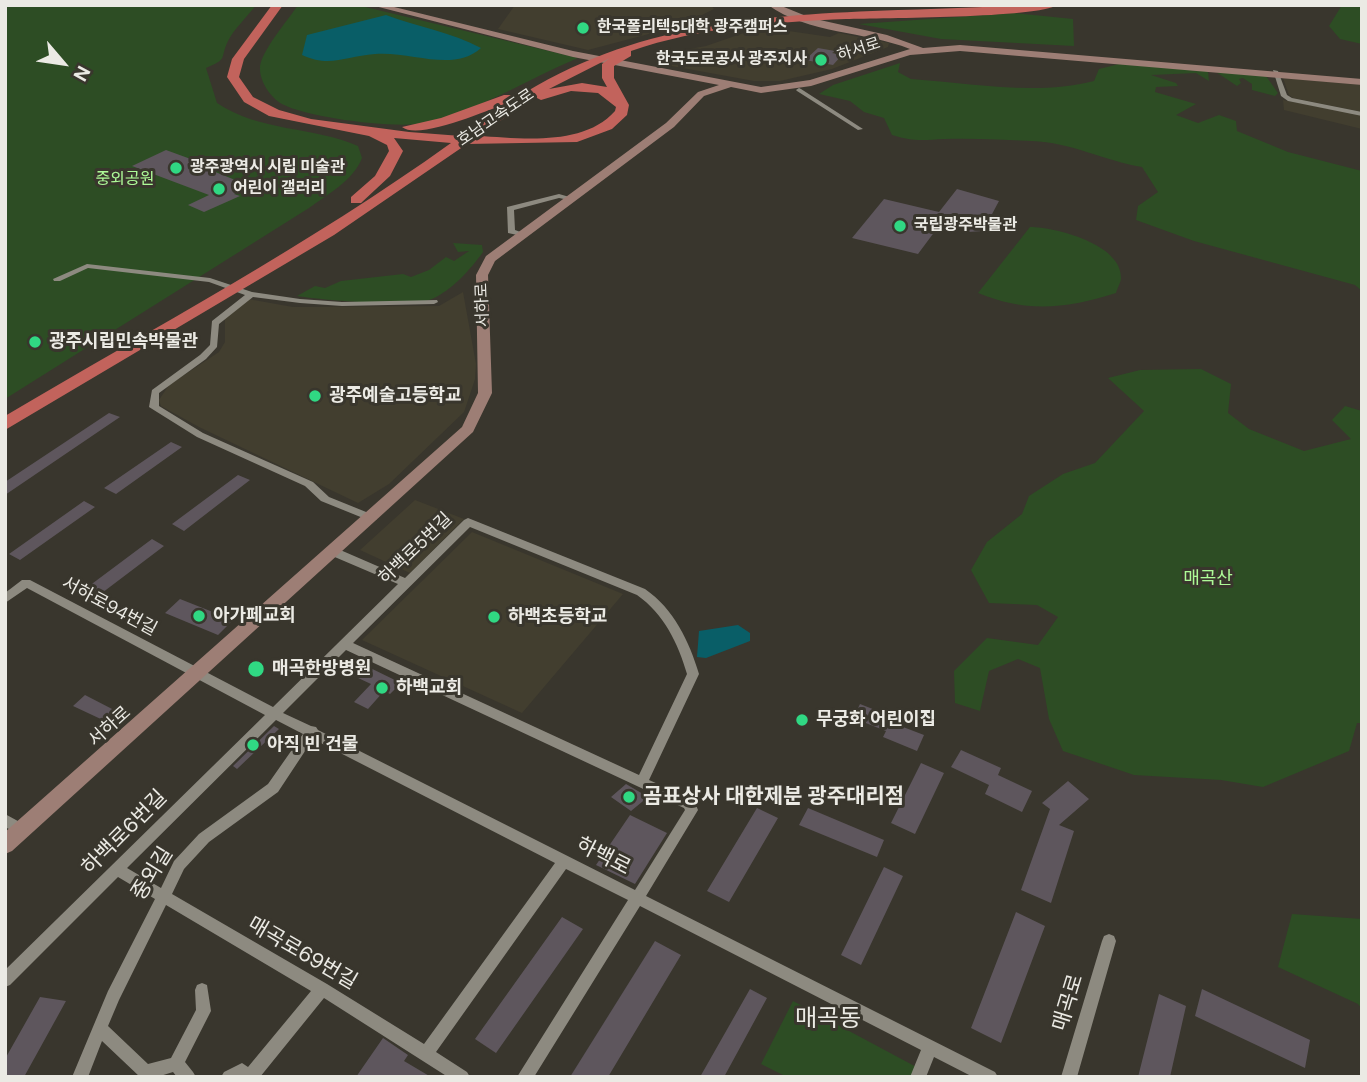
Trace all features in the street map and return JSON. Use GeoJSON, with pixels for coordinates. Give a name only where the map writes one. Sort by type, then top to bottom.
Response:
{"type":"FeatureCollection","features":[{"type":"Feature","properties":{"kind":"highway","name":"호남고속도로"},"geometry":{"type":"LineString","coordinates":[[251,272],[372,196],[523,91],[564,68],[614,47],[701,25],[781,16],[1022,5]]}},
{"type":"Feature","properties":{"kind":"highway","name":"호남고속도로"},"geometry":{"type":"LineString","coordinates":[[5,413],[374,203],[497,117],[566,73],[613,52],[674,34],[751,22],[1052,5]]}},
{"type":"Feature","properties":{"kind":"highway"},"geometry":{"type":"LineString","coordinates":[[277,9],[234,69],[233,77],[239,89],[251,103],[272,112],[333,123],[444,137],[561,141],[602,129],[617,118],[623,105],[606,77],[608,64],[619,56],[666,40],[751,22]]}},
{"type":"Feature","properties":{"kind":"highway"},"geometry":{"type":"LineString","coordinates":[[277,9],[249,74],[266,100],[276,106],[382,137],[393,143],[396,151],[393,162],[377,185],[311,233]]}},
{"type":"Feature","properties":{"kind":"highway"},"geometry":{"type":"LineString","coordinates":[[497,117],[550,92],[567,88],[604,91],[614,96],[618,105],[612,119],[582,134],[498,139]]}},
{"type":"Feature","properties":{"kind":"highway"},"geometry":{"type":"LineString","coordinates":[[333,123],[423,126],[465,116],[523,91]]}},
{"type":"Feature","properties":{"kind":"highway","name":"호남고속도로"},"geometry":{"type":"LineString","coordinates":[[5,424],[200,302]]}},
{"type":"Feature","properties":{"kind":"main road","name":"하서로"},"geometry":{"type":"LineString","coordinates":[[375,5],[574,53],[761,90],[790,87],[918,49],[980,49],[1362,80]]}},
{"type":"Feature","properties":{"kind":"main road","name":"하서로"},"geometry":{"type":"LineString","coordinates":[[391,5],[574,53]]}},
{"type":"Feature","properties":{"kind":"main road"},"geometry":{"type":"LineString","coordinates":[[772,5],[796,17],[845,31],[950,45]]}},
{"type":"Feature","properties":{"kind":"main road"},"geometry":{"type":"LineString","coordinates":[[877,37],[918,49]]}},
{"type":"Feature","properties":{"kind":"main road"},"geometry":{"type":"LineString","coordinates":[[877,37],[892,43],[896,51]]}},
{"type":"Feature","properties":{"kind":"main road","name":"하서로"},"geometry":{"type":"LineString","coordinates":[[730,84],[760,86],[806,81],[896,51],[950,45],[1275,73]]}},
{"type":"Feature","properties":{"kind":"main road","name":"서하로"},"geometry":{"type":"LineString","coordinates":[[5,845],[460,438],[474,418],[485,393],[482,275],[490,259],[670,125],[701,94],[730,84]]}},
{"type":"Feature","properties":{"kind":"street"},"geometry":{"type":"LineString","coordinates":[[1275,73],[1284,96],[1290,100],[1362,114]]}},
{"type":"Feature","properties":{"kind":"street"},"geometry":{"type":"LineString","coordinates":[[799,90],[860,129]]}},
{"type":"Feature","properties":{"kind":"street"},"geometry":{"type":"LineString","coordinates":[[522,234],[511,231],[510,209],[559,196],[569,198]]}},
{"type":"Feature","properties":{"kind":"street"},"geometry":{"type":"LineString","coordinates":[[57,279],[87,266],[217,281],[251,294],[342,304],[434,302]]}},
{"type":"Feature","properties":{"kind":"street"},"geometry":{"type":"LineString","coordinates":[[251,294],[215,323],[214,345],[204,358],[155,392],[154,407],[200,435],[309,484],[325,499],[372,518]]}},
{"type":"Feature","properties":{"kind":"street","name":"하백로5번길"},"geometry":{"type":"LineString","coordinates":[[274,713],[468,522],[649,596],[676,632],[693,674],[682,703],[642,782]]}},
{"type":"Feature","properties":{"kind":"street"},"geometry":{"type":"LineString","coordinates":[[334,552],[406,583]]}},
{"type":"Feature","properties":{"kind":"street","name":"서하로94번길"},"geometry":{"type":"LineString","coordinates":[[5,598],[26,583],[198,675]]}},
{"type":"Feature","properties":{"kind":"street"},"geometry":{"type":"LineString","coordinates":[[344,644],[689,804],[692,810],[525,1077]]}},
{"type":"Feature","properties":{"kind":"street","name":"하백로"},"geometry":{"type":"LineString","coordinates":[[198,675],[989,1077]]}},
{"type":"Feature","properties":{"kind":"street","name":"하백로6번길"},"geometry":{"type":"LineString","coordinates":[[5,980],[274,713]]}},
{"type":"Feature","properties":{"kind":"street","name":"중외길"},"geometry":{"type":"LineString","coordinates":[[80,1077],[99,1027],[160,896],[179,865],[204,838],[273,789],[312,731]]}},
{"type":"Feature","properties":{"kind":"street"},"geometry":{"type":"LineString","coordinates":[[5,820],[22,830]]}},
{"type":"Feature","properties":{"kind":"street"},"geometry":{"type":"LineString","coordinates":[[426,1054],[564,861]]}},
{"type":"Feature","properties":{"kind":"street","name":"매곡로69번길"},"geometry":{"type":"LineString","coordinates":[[118,870],[322,989],[462,1077]]}},
{"type":"Feature","properties":{"kind":"street","name":"매곡로"},"geometry":{"type":"LineString","coordinates":[[1069,1077],[1109,941]]}},
{"type":"Feature","properties":{"kind":"street"},"geometry":{"type":"LineString","coordinates":[[240,1075],[322,989]]}},
{"type":"Feature","properties":{"kind":"street"},"geometry":{"type":"LineString","coordinates":[[99,1027],[145,1075],[176,1064],[204,1011],[202,990]]}},
{"type":"Feature","properties":{"kind":"street"},"geometry":{"type":"LineString","coordinates":[[918,1077],[930,1047]]}},
{"type":"Feature","properties":{"kind":"street"},"geometry":{"type":"LineString","coordinates":[[176,1064],[188,1077]]}},
{"type":"Feature","properties":{"kind":"shaded area","name":"한국폴리텍5대학 광주캠퍼스"},"geometry":{"type":"Polygon","coordinates":[[[515,5],[711,5],[714,9],[698,17],[698,21],[588,50],[498,29],[515,5]]]}},
{"type":"Feature","properties":{"kind":"shaded area","name":"한국도로공사 광주지사"},"geometry":{"type":"Polygon","coordinates":[[[761,27],[830,37],[839,33],[889,43],[888,47],[832,69],[780,81],[754,81],[666,65],[678,51],[706,46],[761,27]]]}},
{"type":"Feature","properties":{"kind":"shaded area"},"geometry":{"type":"Polygon","coordinates":[[[1283,78],[1362,85],[1362,112],[1293,98],[1289,95],[1283,78]]]}},
{"type":"Feature","properties":{"kind":"shaded area"},"geometry":{"type":"Polygon","coordinates":[[[1283,100],[1362,115],[1362,129],[1284,110],[1283,100]]]}},
{"type":"Feature","properties":{"kind":"shaded area","name":"광주예술고등학교"},"geometry":{"type":"Polygon","coordinates":[[[463,292],[476,364],[475,379],[464,412],[389,484],[358,503],[161,406],[159,400],[169,385],[219,352],[225,342],[225,318],[248,299],[293,307],[439,306],[463,292]]]}},
{"type":"Feature","properties":{"kind":"shaded area"},"geometry":{"type":"Polygon","coordinates":[[[415,500],[464,519],[410,573],[360,550],[415,500]]]}},
{"type":"Feature","properties":{"kind":"shaded area","name":"하백초등학교"},"geometry":{"type":"Polygon","coordinates":[[[472,532],[623,594],[522,713],[362,640],[472,532]]]}},
{"type":"Feature","properties":{"kind":"green space","name":"중외공원"},"geometry":{"type":"Polygon","coordinates":[[[5,5],[256,5],[231,36],[221,60],[206,68],[217,103],[251,119],[323,135],[358,146],[362,158],[353,174],[309,208],[5,399],[5,5]]]}},
{"type":"Feature","properties":{"kind":"green space"},"geometry":{"type":"Polygon","coordinates":[[[298,5],[357,5],[578,58],[484,103],[425,123],[394,125],[331,118],[282,104],[270,94],[262,79],[260,69],[264,54],[298,5]]]}},
{"type":"Feature","properties":{"kind":"green space"},"geometry":{"type":"Polygon","coordinates":[[[1342,5],[1362,5],[1362,44],[1340,39],[1329,26],[1342,5]]]}},
{"type":"Feature","properties":{"kind":"green space"},"geometry":{"type":"Polygon","coordinates":[[[1014,13],[1073,19],[1074,46],[941,39],[859,24],[1014,13]]]}},
{"type":"Feature","properties":{"kind":"green space"},"geometry":{"type":"Polygon","coordinates":[[[900,63],[898,72],[911,79],[1026,88],[1049,88],[1094,81],[1099,69],[1119,64],[1208,71],[1209,81],[1196,73],[1151,75],[1178,86],[1156,87],[1155,92],[1196,104],[1176,115],[1198,123],[1219,115],[1236,121],[1237,131],[1288,152],[1362,171],[1362,291],[1355,285],[1194,241],[1136,220],[1138,206],[1158,192],[1142,167],[1046,142],[918,140],[900,137],[892,135],[884,118],[864,112],[850,101],[819,94],[833,85],[900,63]]]}},
{"type":"Feature","properties":{"kind":"green space"},"geometry":{"type":"Polygon","coordinates":[[[1216,72],[1266,76],[1278,93],[1275,96],[1252,90],[1252,84],[1243,78],[1239,79],[1241,83],[1237,86],[1216,72]]]}},
{"type":"Feature","properties":{"kind":"green space"},"geometry":{"type":"Polygon","coordinates":[[[1030,227],[1070,234],[1099,247],[1111,256],[1118,266],[1121,278],[1116,293],[1080,303],[1030,306],[1013,304],[978,293],[1030,227]]]}},
{"type":"Feature","properties":{"kind":"green space"},"geometry":{"type":"Polygon","coordinates":[[[453,243],[482,245],[483,252],[460,279],[432,299],[387,303],[297,296],[315,286],[325,288],[341,281],[403,274],[411,277],[429,270],[446,257],[454,261],[469,251],[458,252],[453,243]]]}},
{"type":"Feature","properties":{"kind":"green space","name":"매곡산"},"geometry":{"type":"Polygon","coordinates":[[[1201,369],[1231,384],[1228,413],[1249,429],[1304,451],[1351,439],[1332,420],[1345,406],[1362,411],[1362,723],[1357,723],[1349,751],[1263,787],[1221,780],[1134,775],[1063,751],[1049,719],[1040,668],[1018,659],[989,671],[980,711],[955,703],[954,671],[987,638],[1038,645],[1058,617],[1037,605],[989,603],[971,570],[987,542],[1022,514],[1029,496],[1063,474],[1095,463],[1144,411],[1108,378],[1140,370],[1201,369]]]}},
{"type":"Feature","properties":{"kind":"green space"},"geometry":{"type":"Polygon","coordinates":[[[1292,914],[1362,919],[1362,1009],[1358,1004],[1278,967],[1292,914]]]}},
{"type":"Feature","properties":{"kind":"green space"},"geometry":{"type":"Polygon","coordinates":[[[793,1001],[922,1070],[918,1077],[787,1077],[761,1064],[793,1001]]]}},
{"type":"Feature","properties":{"kind":"water"},"geometry":{"type":"Polygon","coordinates":[[[386,15],[481,48],[458,59],[445,60],[375,54],[321,61],[302,55],[307,35],[386,15]]]}},
{"type":"Feature","properties":{"kind":"water"},"geometry":{"type":"Polygon","coordinates":[[[738,625],[750,633],[750,641],[706,658],[697,657],[699,631],[738,625]]]}},
{"type":"Feature","properties":{"kind":"building"},"geometry":{"type":"Polygon","coordinates":[[[818,48],[842,55],[833,65],[805,60],[818,48]]]}},
{"type":"Feature","properties":{"kind":"building"},"geometry":{"type":"Polygon","coordinates":[[[166,150],[218,169],[213,171],[245,184],[233,190],[238,192],[234,194],[240,196],[204,212],[188,205],[209,195],[132,166],[166,150]]]}},
{"type":"Feature","properties":{"kind":"building","name":"국립광주박물관"},"geometry":{"type":"Polygon","coordinates":[[[957,189],[999,201],[983,231],[968,232],[971,227],[966,226],[970,221],[947,215],[918,254],[852,238],[884,199],[939,212],[957,189]]]}},
{"type":"Feature","properties":{"kind":"building"},"geometry":{"type":"Polygon","coordinates":[[[109,413],[120,417],[5,495],[5,482],[109,413]]]}},
{"type":"Feature","properties":{"kind":"building"},"geometry":{"type":"Polygon","coordinates":[[[171,442],[182,447],[116,494],[104,488],[171,442]]]}},
{"type":"Feature","properties":{"kind":"building"},"geometry":{"type":"Polygon","coordinates":[[[238,475],[250,480],[184,531],[172,524],[238,475]]]}},
{"type":"Feature","properties":{"kind":"building"},"geometry":{"type":"Polygon","coordinates":[[[84,501],[95,507],[20,560],[9,554],[84,501]]]}},
{"type":"Feature","properties":{"kind":"building"},"geometry":{"type":"Polygon","coordinates":[[[152,539],[164,546],[90,602],[77,595],[152,539]]]}},
{"type":"Feature","properties":{"kind":"building","name":"아가페교회"},"geometry":{"type":"Polygon","coordinates":[[[180,599],[233,620],[218,635],[165,613],[180,599]]]}},
{"type":"Feature","properties":{"kind":"building","name":"하백교회"},"geometry":{"type":"Polygon","coordinates":[[[354,660],[401,683],[390,694],[384,691],[368,709],[354,702],[371,684],[343,671],[354,660]]]}},
{"type":"Feature","properties":{"kind":"building"},"geometry":{"type":"Polygon","coordinates":[[[85,695],[116,711],[105,721],[73,706],[85,695]]]}},
{"type":"Feature","properties":{"kind":"building"},"geometry":{"type":"Polygon","coordinates":[[[860,704],[893,717],[890,722],[924,735],[917,751],[883,737],[886,731],[853,718],[860,704]]]}},
{"type":"Feature","properties":{"kind":"building"},"geometry":{"type":"Polygon","coordinates":[[[274,726],[279,729],[237,769],[233,766],[274,726]]]}},
{"type":"Feature","properties":{"kind":"building"},"geometry":{"type":"Polygon","coordinates":[[[961,750],[1001,768],[998,775],[1032,791],[1022,812],[985,794],[989,785],[951,767],[961,750]]]}},
{"type":"Feature","properties":{"kind":"building"},"geometry":{"type":"Polygon","coordinates":[[[921,763],[944,773],[915,834],[891,823],[921,763]]]}},
{"type":"Feature","properties":{"kind":"building"},"geometry":{"type":"Polygon","coordinates":[[[1068,781],[1089,799],[1059,825],[1074,831],[1051,903],[1021,890],[1050,809],[1042,803],[1068,781]]]}},
{"type":"Feature","properties":{"kind":"building","name":"곰표상사 대한제분 광주대리점"},"geometry":{"type":"Polygon","coordinates":[[[626,784],[648,797],[631,811],[611,797],[626,784]]]}},
{"type":"Feature","properties":{"kind":"building"},"geometry":{"type":"Polygon","coordinates":[[[757,808],[778,818],[729,902],[707,891],[757,808]]]}},
{"type":"Feature","properties":{"kind":"building"},"geometry":{"type":"Polygon","coordinates":[[[808,808],[884,840],[877,857],[799,825],[808,808]]]}},
{"type":"Feature","properties":{"kind":"building"},"geometry":{"type":"Polygon","coordinates":[[[630,815],[667,833],[635,884],[596,865],[630,815]]]}},
{"type":"Feature","properties":{"kind":"building"},"geometry":{"type":"Polygon","coordinates":[[[884,867],[903,876],[861,965],[841,955],[884,867]]]}},
{"type":"Feature","properties":{"kind":"building"},"geometry":{"type":"Polygon","coordinates":[[[1016,912],[1045,926],[1001,1043],[971,1028],[1016,912]]]}},
{"type":"Feature","properties":{"kind":"building"},"geometry":{"type":"Polygon","coordinates":[[[562,917],[583,929],[496,1053],[475,1039],[562,917]]]}},
{"type":"Feature","properties":{"kind":"building"},"geometry":{"type":"Polygon","coordinates":[[[655,941],[681,955],[608,1077],[570,1077],[655,941]]]}},
{"type":"Feature","properties":{"kind":"building"},"geometry":{"type":"Polygon","coordinates":[[[750,989],[767,998],[724,1077],[700,1077],[750,989]]]}},
{"type":"Feature","properties":{"kind":"building"},"geometry":{"type":"Polygon","coordinates":[[[1202,989],[1310,1040],[1305,1068],[1195,1016],[1202,989]]]}},
{"type":"Feature","properties":{"kind":"building"},"geometry":{"type":"Polygon","coordinates":[[[1159,994],[1186,1006],[1170,1077],[1138,1077],[1159,994]]]}},
{"type":"Feature","properties":{"kind":"building"},"geometry":{"type":"Polygon","coordinates":[[[40,997],[66,1001],[24,1077],[5,1077],[5,1059],[40,997]]]}},
{"type":"Feature","properties":{"kind":"building"},"geometry":{"type":"Polygon","coordinates":[[[383,1038],[408,1055],[404,1061],[431,1077],[356,1077],[383,1038]]]}},
{"type":"Feature","properties":{"kind":"place","name":"한국폴리텍5대학 광주캠퍼스"},"geometry":{"type":"Point","coordinates":[583,28]}},
{"type":"Feature","properties":{"kind":"place","name":"한국도로공사 광주지사"},"geometry":{"type":"Point","coordinates":[821,60]}},
{"type":"Feature","properties":{"kind":"place","name":"광주광역시 시립 미술관"},"geometry":{"type":"Point","coordinates":[176,168]}},
{"type":"Feature","properties":{"kind":"place","name":"어린이 갤러리"},"geometry":{"type":"Point","coordinates":[219,189]}},
{"type":"Feature","properties":{"kind":"place","name":"국립광주박물관"},"geometry":{"type":"Point","coordinates":[900,226]}},
{"type":"Feature","properties":{"kind":"place","name":"광주시립민속박물관"},"geometry":{"type":"Point","coordinates":[35,342]}},
{"type":"Feature","properties":{"kind":"place","name":"광주예술고등학교"},"geometry":{"type":"Point","coordinates":[315,396]}},
{"type":"Feature","properties":{"kind":"place","name":"아가페교회"},"geometry":{"type":"Point","coordinates":[199,616]}},
{"type":"Feature","properties":{"kind":"place","name":"하백초등학교"},"geometry":{"type":"Point","coordinates":[494,617]}},
{"type":"Feature","properties":{"kind":"place","name":"매곡한방병원"},"geometry":{"type":"Point","coordinates":[256,669]}},
{"type":"Feature","properties":{"kind":"place","name":"하백교회"},"geometry":{"type":"Point","coordinates":[382,688]}},
{"type":"Feature","properties":{"kind":"place","name":"무궁화 어린이집"},"geometry":{"type":"Point","coordinates":[802,720]}},
{"type":"Feature","properties":{"kind":"place","name":"아직 빈 건물"},"geometry":{"type":"Point","coordinates":[253,745]}},
{"type":"Feature","properties":{"kind":"place","name":"곰표상사 대한제분 광주대리점"},"geometry":{"type":"Point","coordinates":[629,797]}},
{"type":"Feature","properties":{"kind":"district","name":"매곡동"},"geometry":{"type":"Point","coordinates":[828,1020]}}]}
